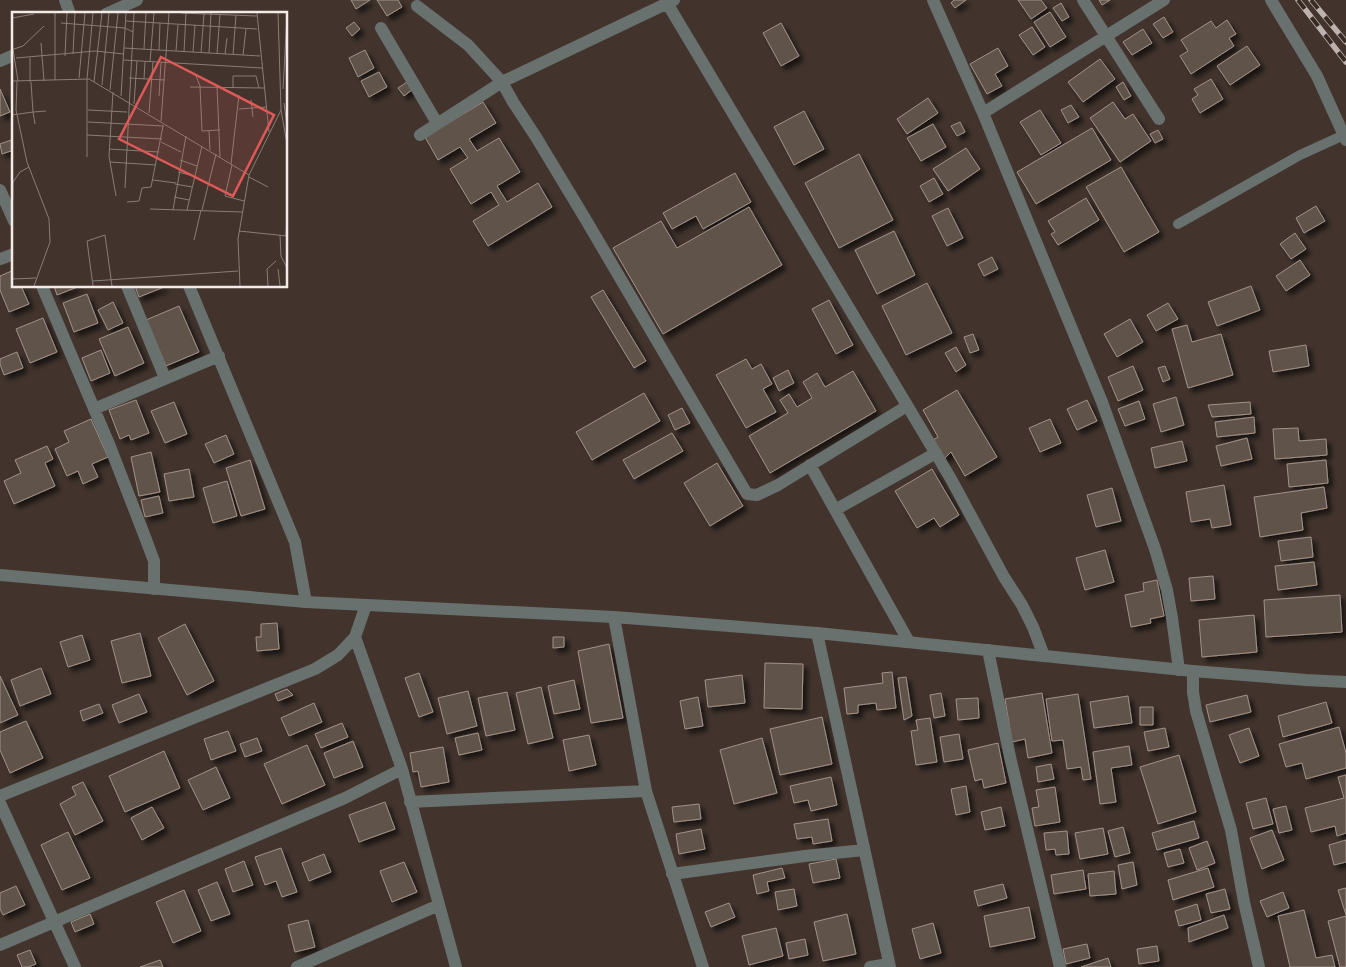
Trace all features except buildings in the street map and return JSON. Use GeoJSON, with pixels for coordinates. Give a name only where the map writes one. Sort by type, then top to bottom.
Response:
{"type":"FeatureCollection","features":[{"type":"Feature","properties":{"kind":"street"},"geometry":{"type":"LineString","coordinates":[[65,0],[69,12]]}},
{"type":"Feature","properties":{"kind":"street"},"geometry":{"type":"LineString","coordinates":[[110,12],[137,0]]}},
{"type":"Feature","properties":{"kind":"street"},"geometry":{"type":"LineString","coordinates":[[933,0],[983,113],[1102,402],[1156,549],[1167,590],[1179,670]]}},
{"type":"Feature","properties":{"kind":"street"},"geometry":{"type":"LineString","coordinates":[[1083,0],[1108,36],[1159,119]]}},
{"type":"Feature","properties":{"kind":"street"},"geometry":{"type":"LineString","coordinates":[[983,113],[1164,0]]}},
{"type":"Feature","properties":{"kind":"street"},"geometry":{"type":"LineString","coordinates":[[1272,0],[1317,76],[1345,138]]}},
{"type":"Feature","properties":{"kind":"street"},"geometry":{"type":"LineString","coordinates":[[420,135],[502,82],[671,2],[936,454],[1022,606],[1044,656]]}},
{"type":"Feature","properties":{"kind":"street"},"geometry":{"type":"LineString","coordinates":[[417,6],[468,45],[502,82],[747,494],[757,495],[778,485],[907,406]]}},
{"type":"Feature","properties":{"kind":"street"},"geometry":{"type":"LineString","coordinates":[[381,28],[437,123]]}},
{"type":"Feature","properties":{"kind":"street"},"geometry":{"type":"LineString","coordinates":[[0,61],[12,56]]}},
{"type":"Feature","properties":{"kind":"street"},"geometry":{"type":"LineString","coordinates":[[0,190],[12,217]]}},
{"type":"Feature","properties":{"kind":"street"},"geometry":{"type":"LineString","coordinates":[[0,259],[12,255]]}},
{"type":"Feature","properties":{"kind":"street"},"geometry":{"type":"LineString","coordinates":[[43,288],[94,409],[154,561],[154,588]]}},
{"type":"Feature","properties":{"kind":"street"},"geometry":{"type":"LineString","coordinates":[[128,288],[165,378]]}},
{"type":"Feature","properties":{"kind":"street"},"geometry":{"type":"LineString","coordinates":[[190,288],[295,542],[306,602]]}},
{"type":"Feature","properties":{"kind":"street"},"geometry":{"type":"LineString","coordinates":[[94,409],[219,356]]}},
{"type":"Feature","properties":{"kind":"street"},"geometry":{"type":"LineString","coordinates":[[835,510],[936,454]]}},
{"type":"Feature","properties":{"kind":"street"},"geometry":{"type":"LineString","coordinates":[[810,466],[909,642]]}},
{"type":"Feature","properties":{"kind":"street"},"geometry":{"type":"LineString","coordinates":[[0,575],[306,602],[614,617],[817,633],[1179,670],[1346,682]]}},
{"type":"Feature","properties":{"kind":"street"},"geometry":{"type":"LineString","coordinates":[[0,796],[315,670],[338,655],[355,637],[366,606]]}},
{"type":"Feature","properties":{"kind":"street"},"geometry":{"type":"LineString","coordinates":[[614,617],[646,791],[703,967]]}},
{"type":"Feature","properties":{"kind":"street"},"geometry":{"type":"LineString","coordinates":[[817,633],[889,965],[870,967]]}},
{"type":"Feature","properties":{"kind":"street"},"geometry":{"type":"LineString","coordinates":[[355,637],[402,769],[456,967]]}},
{"type":"Feature","properties":{"kind":"street"},"geometry":{"type":"LineString","coordinates":[[988,650],[1010,757],[1060,967]]}},
{"type":"Feature","properties":{"kind":"street"},"geometry":{"type":"LineString","coordinates":[[1193,671],[1192,692],[1196,711],[1231,830],[1244,902],[1259,967]]}},
{"type":"Feature","properties":{"kind":"street"},"geometry":{"type":"LineString","coordinates":[[0,945],[345,798],[402,769]]}},
{"type":"Feature","properties":{"kind":"street"},"geometry":{"type":"LineString","coordinates":[[410,802],[646,791]]}},
{"type":"Feature","properties":{"kind":"street"},"geometry":{"type":"LineString","coordinates":[[0,803],[75,967]]}},
{"type":"Feature","properties":{"kind":"street"},"geometry":{"type":"LineString","coordinates":[[672,874],[864,850]]}},
{"type":"Feature","properties":{"kind":"street"},"geometry":{"type":"LineString","coordinates":[[297,967],[439,906]]}},
{"type":"Feature","properties":{"kind":"lane"},"geometry":{"type":"LineString","coordinates":[[1178,224],[1300,155],[1345,138]]}},
{"type":"Feature","properties":{"kind":"railway"},"geometry":{"type":"LineString","coordinates":[[1298,0],[1346,62]]}},
{"type":"Feature","properties":{"kind":"railway"},"geometry":{"type":"LineString","coordinates":[[1311,0],[1346,42]]}}]}
